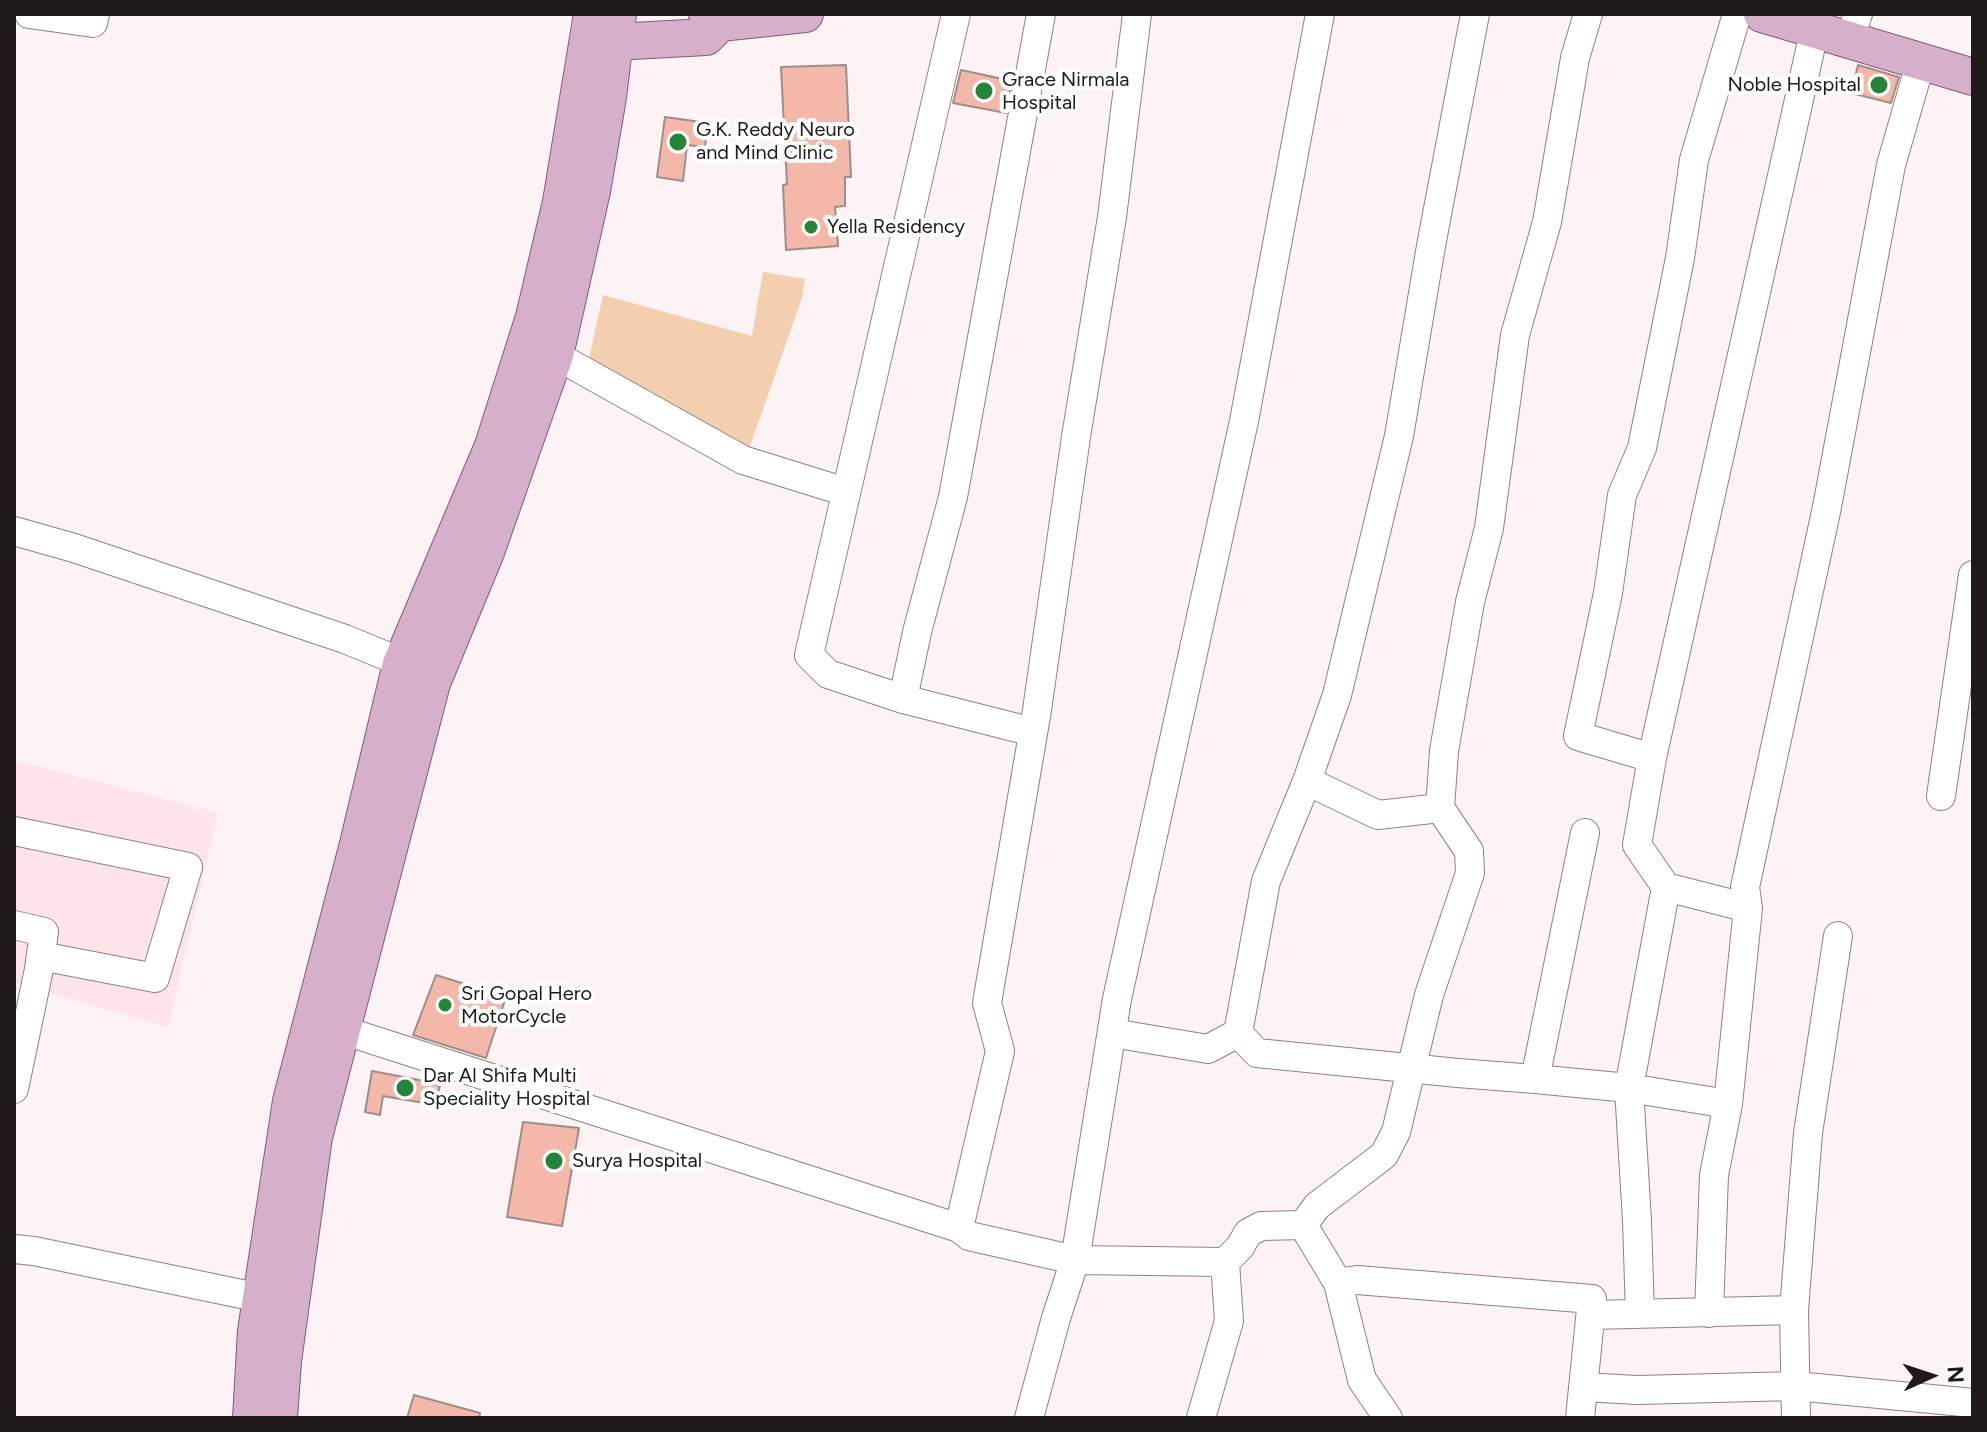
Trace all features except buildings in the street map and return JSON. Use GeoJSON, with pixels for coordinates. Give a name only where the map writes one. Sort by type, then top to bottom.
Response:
{"type":"FeatureCollection","features":[{"type":"Feature","properties":{"kind":"main road"},"geometry":{"type":"LineString","coordinates":[[251,1418],[256,1331],[276,1302],[314,1137],[436,675],[458,573],[493,446],[534,317],[561,202],[592,14]]}},
{"type":"Feature","properties":{"kind":"main road"},"geometry":{"type":"LineString","coordinates":[[279,1418],[283,1361],[276,1302],[291,1101],[401,664],[458,573],[555,355],[592,191],[616,28],[706,37],[713,19],[805,14]]}},
{"type":"Feature","properties":{"kind":"main road"},"geometry":{"type":"LineString","coordinates":[[1762,14],[1815,28],[1854,26],[1921,61],[1973,77]]}},
{"type":"Feature","properties":{"kind":"street"},"geometry":{"type":"LineString","coordinates":[[29,14],[93,23],[95,14]]}},
{"type":"Feature","properties":{"kind":"street"},"geometry":{"type":"LineString","coordinates":[[956,14],[809,655],[828,674],[903,699],[1033,732]]}},
{"type":"Feature","properties":{"kind":"street"},"geometry":{"type":"LineString","coordinates":[[903,699],[917,632],[953,497],[1041,14]]}},
{"type":"Feature","properties":{"kind":"street"},"geometry":{"type":"LineString","coordinates":[[959,1228],[1000,1051],[987,1003],[1033,732],[1112,217],[1137,14]]}},
{"type":"Feature","properties":{"kind":"street"},"geometry":{"type":"LineString","coordinates":[[1029,1418],[1075,1260],[1112,1033],[1144,871],[1244,421],[1320,14]]}},
{"type":"Feature","properties":{"kind":"street"},"geometry":{"type":"LineString","coordinates":[[1238,1033],[1266,881],[1307,781],[1337,695],[1399,436],[1475,14]]}},
{"type":"Feature","properties":{"kind":"street"},"geometry":{"type":"LineString","coordinates":[[1303,1225],[1317,1206],[1384,1155],[1396,1132],[1429,995],[1470,873],[1469,851],[1440,808],[1444,751],[1470,602],[1489,528],[1515,335],[1547,222],[1575,58],[1588,14]]}},
{"type":"Feature","properties":{"kind":"street"},"geometry":{"type":"LineString","coordinates":[[1652,758],[1578,736],[1608,593],[1622,495],[1642,448],[1674,288],[1694,160],[1737,14]]}},
{"type":"Feature","properties":{"kind":"street"},"geometry":{"type":"LineString","coordinates":[[1748,908],[1666,887],[1637,845],[1652,758],[1815,28]]}},
{"type":"Feature","properties":{"kind":"street"},"geometry":{"type":"LineString","coordinates":[[1709,1313],[1714,1175],[1728,1104],[1748,908],[1745,887],[1827,507],[1891,165],[1921,61]]}},
{"type":"Feature","properties":{"kind":"street"},"geometry":{"type":"LineString","coordinates":[[555,355],[743,460],[846,492]]}},
{"type":"Feature","properties":{"kind":"street"},"geometry":{"type":"LineString","coordinates":[[14,531],[74,548],[345,639],[401,664],[436,675]]}},
{"type":"Feature","properties":{"kind":"street"},"geometry":{"type":"LineString","coordinates":[[1941,796],[1973,575]]}},
{"type":"Feature","properties":{"kind":"street"},"geometry":{"type":"LineString","coordinates":[[1307,781],[1378,815],[1440,808]]}},
{"type":"Feature","properties":{"kind":"street"},"geometry":{"type":"LineString","coordinates":[[14,831],[188,867],[155,978],[41,956]]}},
{"type":"Feature","properties":{"kind":"street"},"geometry":{"type":"LineString","coordinates":[[1535,1079],[1585,833]]}},
{"type":"Feature","properties":{"kind":"street"},"geometry":{"type":"LineString","coordinates":[[1640,1314],[1629,1088],[1666,887]]}},
{"type":"Feature","properties":{"kind":"street"},"geometry":{"type":"LineString","coordinates":[[14,925],[44,932],[14,1089]]}},
{"type":"Feature","properties":{"kind":"street"},"geometry":{"type":"LineString","coordinates":[[1796,1418],[1794,1310],[1808,1133],[1838,936]]}},
{"type":"Feature","properties":{"kind":"street"},"geometry":{"type":"LineString","coordinates":[[342,1030],[959,1228],[969,1236],[1075,1260],[1225,1262],[1240,1247],[1248,1233],[1261,1226],[1303,1225]]}},
{"type":"Feature","properties":{"kind":"street"},"geometry":{"type":"LineString","coordinates":[[1112,1033],[1208,1049],[1238,1033]]}},
{"type":"Feature","properties":{"kind":"street"},"geometry":{"type":"LineString","coordinates":[[1238,1033],[1257,1053],[1629,1088],[1728,1104]]}},
{"type":"Feature","properties":{"kind":"street"},"geometry":{"type":"LineString","coordinates":[[1303,1225],[1338,1283],[1362,1380],[1388,1418]]}},
{"type":"Feature","properties":{"kind":"street"},"geometry":{"type":"LineString","coordinates":[[14,1249],[276,1302]]}},
{"type":"Feature","properties":{"kind":"street"},"geometry":{"type":"LineString","coordinates":[[1201,1418],[1229,1321],[1225,1262]]}},
{"type":"Feature","properties":{"kind":"street"},"geometry":{"type":"LineString","coordinates":[[1338,1283],[1357,1280],[1592,1299],[1580,1418]]}},
{"type":"Feature","properties":{"kind":"street"},"geometry":{"type":"LineString","coordinates":[[1591,1315],[1794,1310]]}},
{"type":"Feature","properties":{"kind":"street"},"geometry":{"type":"LineString","coordinates":[[1583,1387],[1637,1390],[1796,1386],[1973,1403]]}},
{"type":"Feature","properties":{"kind":"shaded area"},"geometry":{"type":"Polygon","coordinates":[[[763,272],[805,279],[802,298],[747,455],[586,372],[603,295],[752,336],[763,272]]]}},
{"type":"Feature","properties":{"kind":"shaded area"},"geometry":{"type":"Polygon","coordinates":[[[14,760],[218,813],[168,1027],[14,983],[14,760]]]}},
{"type":"Feature","properties":{"kind":"place","name":"Noble Hospital"},"geometry":{"type":"Point","coordinates":[1879,85]}},
{"type":"Feature","properties":{"kind":"place","name":"Grace Nirmala Hospital"},"geometry":{"type":"Point","coordinates":[984,91]}},
{"type":"Feature","properties":{"kind":"place","name":"G.K. Reddy Neuro and Mind Clinic"},"geometry":{"type":"Point","coordinates":[678,142]}},
{"type":"Feature","properties":{"kind":"place","name":"Yella Residency"},"geometry":{"type":"Point","coordinates":[811,227]}},
{"type":"Feature","properties":{"kind":"place","name":"Sri Gopal Hero MotorCycle"},"geometry":{"type":"Point","coordinates":[445,1005]}},
{"type":"Feature","properties":{"kind":"place","name":"Dar Al Shifa Multi Speciality Hospital"},"geometry":{"type":"Point","coordinates":[405,1088]}},
{"type":"Feature","properties":{"kind":"place","name":"Surya Hospital"},"geometry":{"type":"Point","coordinates":[554,1161]}}]}
